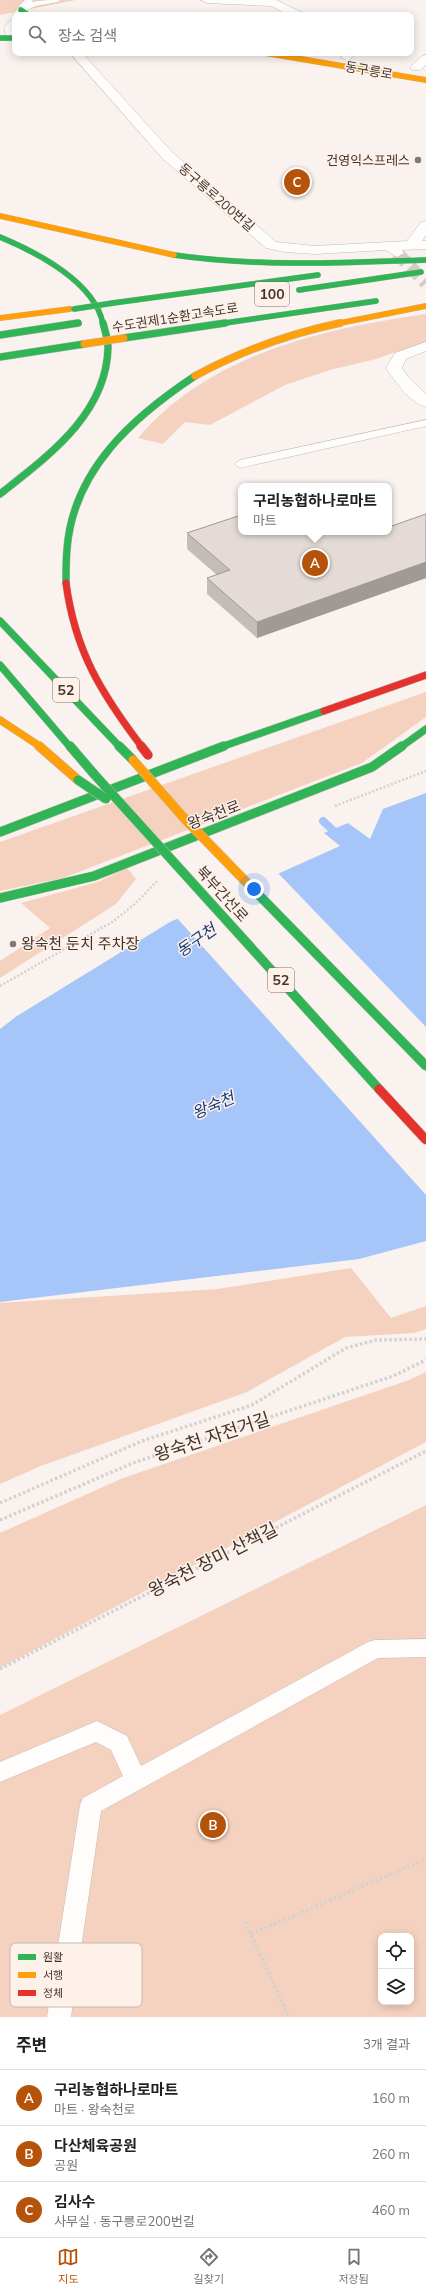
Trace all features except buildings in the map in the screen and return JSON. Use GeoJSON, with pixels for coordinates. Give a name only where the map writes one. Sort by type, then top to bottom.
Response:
{"type":"FeatureCollection","features":[{"type":"Feature","properties":{"kind":"main road"},"geometry":{"type":"LineString","coordinates":[[0,38],[11,30]]}},
{"type":"Feature","properties":{"kind":"main road","name":"동구릉로"},"geometry":{"type":"LineString","coordinates":[[283,56],[426,80]]}},
{"type":"Feature","properties":{"kind":"main road","name":"동구릉로"},"geometry":{"type":"LineString","coordinates":[[350,56],[362,59]]}},
{"type":"Feature","properties":{"kind":"main road"},"geometry":{"type":"LineString","coordinates":[[0,216],[46,225],[128,247],[203,259],[281,263],[426,260]]}},
{"type":"Feature","properties":{"kind":"main road"},"geometry":{"type":"LineString","coordinates":[[0,237],[18,242],[41,253],[60,265],[79,282],[94,300],[102,317],[108,334],[109,360],[100,389],[93,403],[77,424],[50,454],[0,494]]}},
{"type":"Feature","properties":{"kind":"main road"},"geometry":{"type":"LineString","coordinates":[[0,318],[113,304],[426,260]]}},
{"type":"Feature","properties":{"kind":"main road","name":"100"},"geometry":{"type":"LineString","coordinates":[[289,292],[426,272]]}},
{"type":"Feature","properties":{"kind":"main road","name":"수도권제1순환고속도로"},"geometry":{"type":"LineString","coordinates":[[0,357],[388,299]]}},
{"type":"Feature","properties":{"kind":"main road"},"geometry":{"type":"LineString","coordinates":[[183,817],[148,755],[112,707],[84,658],[72,625],[64,576],[65,544],[71,514],[84,481],[103,453],[127,426],[194,376],[226,358],[255,345],[305,330],[426,306]]}},
{"type":"Feature","properties":{"kind":"main road","name":"수도권제1순환고속도로"},"geometry":{"type":"LineString","coordinates":[[0,335],[110,318]]}},
{"type":"Feature","properties":{"kind":"main road","name":"북부간선로"},"geometry":{"type":"LineString","coordinates":[[0,621],[133,760],[183,817],[426,1066]]}},
{"type":"Feature","properties":{"kind":"main road","name":"북부간선로"},"geometry":{"type":"LineString","coordinates":[[0,664],[94,774],[426,1140]]}},
{"type":"Feature","properties":{"kind":"main road"},"geometry":{"type":"LineString","coordinates":[[0,832],[194,756],[426,675]]}},
{"type":"Feature","properties":{"kind":"main road"},"geometry":{"type":"LineString","coordinates":[[0,720],[43,748],[78,780],[137,820]]}},
{"type":"Feature","properties":{"kind":"main road","name":"왕숙천로"},"geometry":{"type":"LineString","coordinates":[[0,898],[94,876],[264,811],[372,766],[426,729]]}},
{"type":"Feature","properties":{"kind":"street"},"geometry":{"type":"LineString","coordinates":[[23,8],[33,2],[54,0]]}},
{"type":"Feature","properties":{"kind":"street"},"geometry":{"type":"LineString","coordinates":[[207,0],[275,2],[284,10],[291,12]]}},
{"type":"Feature","properties":{"kind":"street","name":"동구릉로200번길"},"geometry":{"type":"LineString","coordinates":[[79,56],[167,155],[271,245],[288,249],[307,250],[393,250],[426,244]]}},
{"type":"Feature","properties":{"kind":"street"},"geometry":{"type":"LineString","coordinates":[[417,67],[426,59]]}},
{"type":"Feature","properties":{"kind":"street"},"geometry":{"type":"LineString","coordinates":[[411,246],[426,226]]}},
{"type":"Feature","properties":{"kind":"street"},"geometry":{"type":"LineString","coordinates":[[426,346],[400,356],[394,368],[402,380],[426,402]]}},
{"type":"Feature","properties":{"kind":"lane"},"geometry":{"type":"LineString","coordinates":[[240,464],[426,423]]}},
{"type":"Feature","properties":{"kind":"lane"},"geometry":{"type":"LineString","coordinates":[[70,1943],[91,1805],[375,1650],[426,1648]]}},
{"type":"Feature","properties":{"kind":"lane"},"geometry":{"type":"LineString","coordinates":[[0,1772],[98,1731],[119,1743],[136,1780]]}},
{"type":"Feature","properties":{"kind":"lane"},"geometry":{"type":"LineString","coordinates":[[59,2017],[61,2007]]}},
{"type":"Feature","properties":{"kind":"path"},"geometry":{"type":"LineString","coordinates":[[1,985],[63,950]]}},
{"type":"Feature","properties":{"kind":"path"},"geometry":{"type":"LineString","coordinates":[[0,1504],[142,1441],[252,1405],[346,1348],[376,1340],[426,1339]]}},
{"type":"Feature","properties":{"kind":"path","name":"왕숙천 자전거길"},"geometry":{"type":"LineString","coordinates":[[0,1520],[133,1463],[393,1376],[426,1360]]}},
{"type":"Feature","properties":{"kind":"path","name":"왕숙천 장미 산책길"},"geometry":{"type":"LineString","coordinates":[[0,1669],[426,1451]]}},
{"type":"Feature","properties":{"kind":"path"},"geometry":{"type":"LineString","coordinates":[[251,1934],[426,1859]]}},
{"type":"Feature","properties":{"kind":"path"},"geometry":{"type":"LineString","coordinates":[[245,1922],[289,2017]]}},
{"type":"Feature","properties":{"kind":"shaded area"},"geometry":{"type":"Polygon","coordinates":[[[0,0],[76,0],[12,12],[0,15],[0,0]]]}},
{"type":"Feature","properties":{"kind":"shaded area"},"geometry":{"type":"Polygon","coordinates":[[[426,314],[426,341],[376,359],[330,370],[285,385],[210,425],[185,422],[163,444],[138,438],[166,409],[198,385],[233,366],[270,350],[347,328],[426,314]]]}},
{"type":"Feature","properties":{"kind":"shaded area"},"geometry":{"type":"Polygon","coordinates":[[[426,692],[426,717],[362,763],[63,878],[0,891],[0,842],[426,692]]]}},
{"type":"Feature","properties":{"kind":"shaded area"},"geometry":{"type":"Polygon","coordinates":[[[127,868],[136,879],[116,904],[0,978],[0,961],[50,928],[21,903],[98,882],[127,868]]]}},
{"type":"Feature","properties":{"kind":"shaded area"},"geometry":{"type":"Polygon","coordinates":[[[351,1268],[391,1318],[426,1306],[426,1329],[414,1333],[345,1337],[247,1392],[41,1466],[0,1484],[0,1303],[217,1289],[351,1268]]]}},
{"type":"Feature","properties":{"kind":"shaded area"},"geometry":{"type":"Polygon","coordinates":[[[426,1372],[426,1442],[0,1668],[0,1533],[123,1478],[409,1380],[426,1372]]]}},
{"type":"Feature","properties":{"kind":"shaded area"},"geometry":{"type":"Polygon","coordinates":[[[426,1505],[426,2017],[0,2017],[0,1715],[426,1505]]]}},
{"type":"Feature","properties":{"kind":"water","name":"왕숙천"},"geometry":{"type":"Polygon","coordinates":[[[426,793],[426,1241],[359,1259],[0,1302],[0,1029],[17,1016],[170,922],[340,846],[324,833],[348,823],[370,839],[383,809],[426,793]]]}},
{"type":"Feature","properties":{"kind":"pier"},"geometry":{"type":"Polygon","coordinates":[[[277,872],[426,1027],[426,1195],[176,917],[277,872]]]}},
{"type":"Feature","properties":{"kind":"waterway","name":"동구천"},"geometry":{"type":"LineString","coordinates":[[323,821],[340,837]]}},
{"type":"Feature","properties":{"kind":"tunnel"},"geometry":{"type":"LineString","coordinates":[[397,253],[426,283]]}},
{"type":"Feature","properties":{"kind":"traffic: fast"},"geometry":{"type":"LineString","coordinates":[[0,38],[12,38]]}},
{"type":"Feature","properties":{"kind":"traffic: fast"},"geometry":{"type":"LineString","coordinates":[[0,237],[27,248],[51,263],[73,280],[91,299],[103,321],[108,346],[105,373],[93,403],[84,416],[51,453],[0,494]]}},
{"type":"Feature","properties":{"kind":"traffic: fast"},"geometry":{"type":"LineString","coordinates":[[174,255],[205,260],[268,264],[332,264],[426,260]]}},
{"type":"Feature","properties":{"kind":"traffic: fast"},"geometry":{"type":"LineString","coordinates":[[299,290],[421,272]]}},
{"type":"Feature","properties":{"kind":"traffic: fast"},"geometry":{"type":"LineString","coordinates":[[113,303],[318,275]]}},
{"type":"Feature","properties":{"kind":"traffic: fast"},"geometry":{"type":"LineString","coordinates":[[124,338],[376,301]]}},
{"type":"Feature","properties":{"kind":"traffic: fast"},"geometry":{"type":"LineString","coordinates":[[74,309],[113,303]]}},
{"type":"Feature","properties":{"kind":"traffic: fast"},"geometry":{"type":"LineString","coordinates":[[0,335],[79,323]]}},
{"type":"Feature","properties":{"kind":"traffic: fast"},"geometry":{"type":"LineString","coordinates":[[0,357],[84,344]]}},
{"type":"Feature","properties":{"kind":"traffic: fast"},"geometry":{"type":"LineString","coordinates":[[66,583],[67,549],[73,517],[84,488],[99,462],[118,437],[141,415],[195,376]]}},
{"type":"Feature","properties":{"kind":"traffic: fast"},"geometry":{"type":"LineString","coordinates":[[0,621],[133,760]]}},
{"type":"Feature","properties":{"kind":"traffic: fast"},"geometry":{"type":"LineString","coordinates":[[0,665],[94,774]]}},
{"type":"Feature","properties":{"kind":"traffic: fast"},"geometry":{"type":"LineString","coordinates":[[0,832],[194,756],[324,711]]}},
{"type":"Feature","properties":{"kind":"traffic: fast"},"geometry":{"type":"LineString","coordinates":[[0,898],[94,876],[271,808],[372,767],[426,729]]}},
{"type":"Feature","properties":{"kind":"traffic: fast"},"geometry":{"type":"LineString","coordinates":[[94,774],[379,1089]]}},
{"type":"Feature","properties":{"kind":"traffic: fast"},"geometry":{"type":"LineString","coordinates":[[78,780],[106,799]]}},
{"type":"Feature","properties":{"kind":"traffic: fast"},"geometry":{"type":"LineString","coordinates":[[251,887],[426,1066]]}},
{"type":"Feature","properties":{"kind":"traffic: slow"},"geometry":{"type":"LineString","coordinates":[[283,56],[426,80]]}},
{"type":"Feature","properties":{"kind":"traffic: slow"},"geometry":{"type":"LineString","coordinates":[[0,216],[174,255]]}},
{"type":"Feature","properties":{"kind":"traffic: slow"},"geometry":{"type":"LineString","coordinates":[[195,376],[222,361],[278,339],[336,324],[426,306]]}},
{"type":"Feature","properties":{"kind":"traffic: slow"},"geometry":{"type":"LineString","coordinates":[[0,318],[70,309]]}},
{"type":"Feature","properties":{"kind":"traffic: slow"},"geometry":{"type":"LineString","coordinates":[[84,344],[124,338]]}},
{"type":"Feature","properties":{"kind":"traffic: slow"},"geometry":{"type":"LineString","coordinates":[[0,720],[43,748],[78,780]]}},
{"type":"Feature","properties":{"kind":"traffic: slow"},"geometry":{"type":"LineString","coordinates":[[133,760],[183,817],[251,887]]}},
{"type":"Feature","properties":{"kind":"traffic: jam"},"geometry":{"type":"LineString","coordinates":[[66,583],[69,609],[83,654],[105,696],[148,755]]}},
{"type":"Feature","properties":{"kind":"traffic: jam"},"geometry":{"type":"LineString","coordinates":[[324,711],[426,675]]}},
{"type":"Feature","properties":{"kind":"traffic: jam"},"geometry":{"type":"LineString","coordinates":[[379,1089],[426,1140]]}},
{"type":"Feature","properties":{"kind":"place","name":"건영익스프레스"},"geometry":{"type":"Point","coordinates":[418,160]}},
{"type":"Feature","properties":{"kind":"place","name":"김사수"},"geometry":{"type":"Point","coordinates":[297,182]}},
{"type":"Feature","properties":{"kind":"place","name":"구리농협하나로마트"},"geometry":{"type":"Point","coordinates":[315,563]}},
{"type":"Feature","properties":{"kind":"place","name":"왕숙천 둔치 주차장"},"geometry":{"type":"Point","coordinates":[13,944]}},
{"type":"Feature","properties":{"kind":"place","name":"다산체육공원"},"geometry":{"type":"Point","coordinates":[213,1825]}}]}
